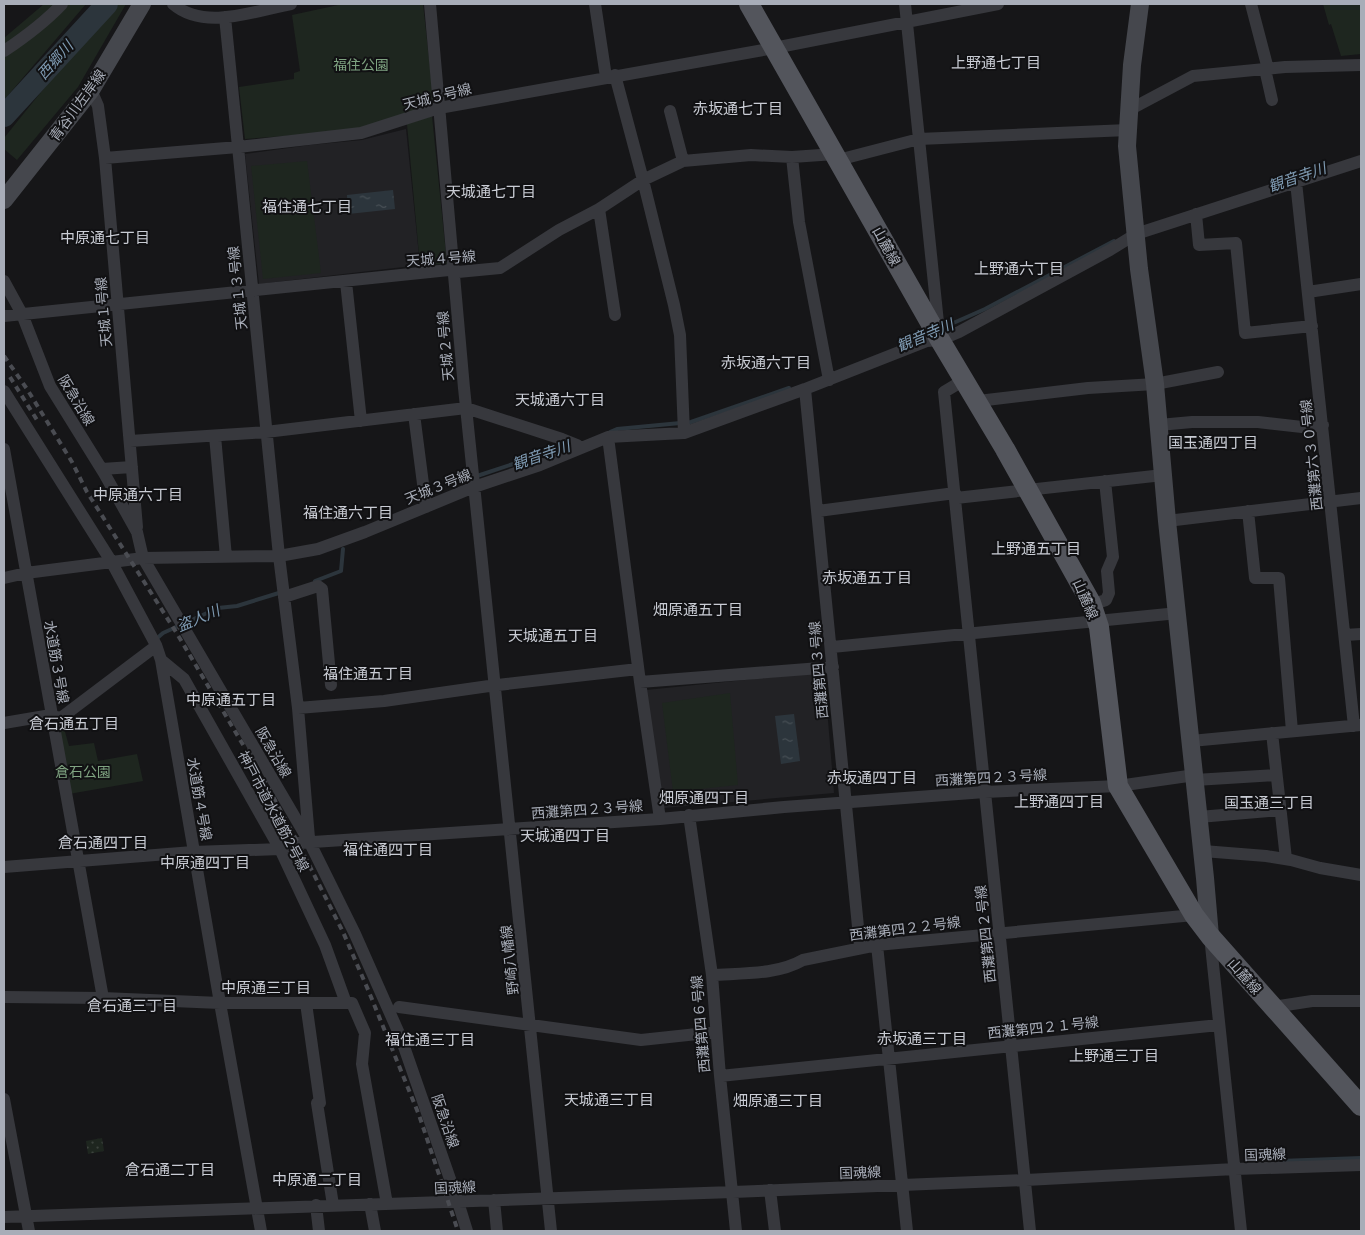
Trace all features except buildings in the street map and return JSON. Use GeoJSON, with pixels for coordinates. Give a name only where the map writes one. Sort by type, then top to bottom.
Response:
{"type":"FeatureCollection","features":[{"type":"Feature","properties":{"kind":"main road","name":"山麓線"},"geometry":{"type":"LineString","coordinates":[[754,9],[774,48],[964,380],[978,401],[1094,611],[1099,627],[1118,786],[1194,915],[1210,936],[1361,1106]]}},
{"type":"Feature","properties":{"kind":"street"},"geometry":{"type":"LineString","coordinates":[[4,52],[26,37],[62,4]]}},
{"type":"Feature","properties":{"kind":"street","name":"青谷川左岸線"},"geometry":{"type":"LineString","coordinates":[[4,200],[91,90],[142,4]]}},
{"type":"Feature","properties":{"kind":"street"},"geometry":{"type":"LineString","coordinates":[[173,4],[180,10],[200,16],[225,17],[291,4]]}},
{"type":"Feature","properties":{"kind":"street","name":"天城２号線"},"geometry":{"type":"LineString","coordinates":[[430,4],[453,270],[494,686]]}},
{"type":"Feature","properties":{"kind":"street"},"geometry":{"type":"LineString","coordinates":[[595,4],[611,76],[643,180],[674,304],[680,335],[684,427]]}},
{"type":"Feature","properties":{"kind":"street"},"geometry":{"type":"LineString","coordinates":[[905,4],[939,335]]}},
{"type":"Feature","properties":{"kind":"street","name":"天城５号線"},"geometry":{"type":"LineString","coordinates":[[105,158],[238,147],[360,133],[439,108],[774,48],[998,4]]}},
{"type":"Feature","properties":{"kind":"street"},"geometry":{"type":"LineString","coordinates":[[1140,4],[1127,146],[1155,384],[1167,521],[1241,1231]]}},
{"type":"Feature","properties":{"kind":"street"},"geometry":{"type":"LineString","coordinates":[[1251,4],[1272,100]]}},
{"type":"Feature","properties":{"kind":"street","name":"天城１３号線"},"geometry":{"type":"LineString","coordinates":[[225,17],[279,556],[298,708],[310,843]]}},
{"type":"Feature","properties":{"kind":"street"},"geometry":{"type":"LineString","coordinates":[[1129,110],[1193,76],[1266,69],[1361,65]]}},
{"type":"Feature","properties":{"kind":"street","name":"天城１号線"},"geometry":{"type":"LineString","coordinates":[[91,90],[98,106],[105,158],[137,532]]}},
{"type":"Feature","properties":{"kind":"street"},"geometry":{"type":"LineString","coordinates":[[670,111],[683,161]]}},
{"type":"Feature","properties":{"kind":"street","name":"天城４号線"},"geometry":{"type":"LineString","coordinates":[[4,316],[453,270],[461,272],[500,268],[559,230],[599,209],[643,180],[683,161],[751,155],[837,157],[920,140],[1128,130]]}},
{"type":"Feature","properties":{"kind":"street"},"geometry":{"type":"LineString","coordinates":[[792,157],[799,222],[828,375]]}},
{"type":"Feature","properties":{"kind":"street","name":"天城３号線"},"geometry":{"type":"LineString","coordinates":[[4,578],[26,573],[143,558],[279,556],[318,549],[474,487],[540,464],[579,446],[608,437],[684,427],[805,389],[828,375],[927,341],[939,335],[959,332],[1136,234],[1361,161]]}},
{"type":"Feature","properties":{"kind":"street","name":"西灘第六３０号線"},"geometry":{"type":"LineString","coordinates":[[1296,182],[1345,635],[1358,725]]}},
{"type":"Feature","properties":{"kind":"street"},"geometry":{"type":"LineString","coordinates":[[599,209],[615,315]]}},
{"type":"Feature","properties":{"kind":"street"},"geometry":{"type":"LineString","coordinates":[[1196,214],[1199,245],[1236,243],[1245,333],[1312,326]]}},
{"type":"Feature","properties":{"kind":"street","name":"阪急沿線"},"geometry":{"type":"LineString","coordinates":[[4,281],[22,314],[50,386],[102,469],[137,532],[143,558],[310,843],[355,934],[401,1038],[467,1231]]}},
{"type":"Feature","properties":{"kind":"street"},"geometry":{"type":"LineString","coordinates":[[346,282],[361,421]]}},
{"type":"Feature","properties":{"kind":"street"},"geometry":{"type":"LineString","coordinates":[[1308,292],[1361,284]]}},
{"type":"Feature","properties":{"kind":"street"},"geometry":{"type":"LineString","coordinates":[[978,401],[1088,388],[1155,384],[1218,372]]}},
{"type":"Feature","properties":{"kind":"street","name":"西灘第四２号線"},"geometry":{"type":"LineString","coordinates":[[964,380],[944,392],[1030,1231]]}},
{"type":"Feature","properties":{"kind":"street","name":"西灘第四３号線"},"geometry":{"type":"LineString","coordinates":[[805,389],[832,647],[860,947]]}},
{"type":"Feature","properties":{"kind":"street","name":"神戸市道水道筋2号線"},"geometry":{"type":"LineString","coordinates":[[4,391],[111,561],[155,643],[161,660],[184,680],[280,849],[325,945],[346,1003],[352,1003],[366,1033],[362,1064],[387,1204]]}},
{"type":"Feature","properties":{"kind":"street"},"geometry":{"type":"LineString","coordinates":[[130,441],[266,432],[466,408],[579,446]]}},
{"type":"Feature","properties":{"kind":"street"},"geometry":{"type":"LineString","coordinates":[[414,414],[426,507]]}},
{"type":"Feature","properties":{"kind":"street"},"geometry":{"type":"LineString","coordinates":[[1159,425],[1202,422],[1258,422],[1302,427],[1323,425]]}},
{"type":"Feature","properties":{"kind":"street"},"geometry":{"type":"LineString","coordinates":[[215,436],[226,557]]}},
{"type":"Feature","properties":{"kind":"street"},"geometry":{"type":"LineString","coordinates":[[608,437],[639,676],[660,819]]}},
{"type":"Feature","properties":{"kind":"street","name":"水道筋３号線"},"geometry":{"type":"LineString","coordinates":[[4,449],[103,998]]}},
{"type":"Feature","properties":{"kind":"street"},"geometry":{"type":"LineString","coordinates":[[102,469],[132,467]]}},
{"type":"Feature","properties":{"kind":"street"},"geometry":{"type":"LineString","coordinates":[[818,511],[1163,475]]}},
{"type":"Feature","properties":{"kind":"street"},"geometry":{"type":"LineString","coordinates":[[1094,611],[1100,602],[1106,600],[1109,593],[1107,571],[1113,557],[1105,481]]}},
{"type":"Feature","properties":{"kind":"street"},"geometry":{"type":"LineString","coordinates":[[1167,521],[1361,498]]}},
{"type":"Feature","properties":{"kind":"street"},"geometry":{"type":"LineString","coordinates":[[1248,511],[1255,578],[1279,578],[1292,731]]}},
{"type":"Feature","properties":{"kind":"street"},"geometry":{"type":"LineString","coordinates":[[283,592],[318,586],[322,590],[331,686]]}},
{"type":"Feature","properties":{"kind":"street"},"geometry":{"type":"LineString","coordinates":[[832,647],[970,634],[1094,611],[1178,613]]}},
{"type":"Feature","properties":{"kind":"street"},"geometry":{"type":"LineString","coordinates":[[1345,635],[1361,634]]}},
{"type":"Feature","properties":{"kind":"street"},"geometry":{"type":"LineString","coordinates":[[4,723],[62,717],[155,643]]}},
{"type":"Feature","properties":{"kind":"street","name":"水道筋４号線"},"geometry":{"type":"LineString","coordinates":[[161,660],[217,1003],[261,1231]]}},
{"type":"Feature","properties":{"kind":"street"},"geometry":{"type":"LineString","coordinates":[[298,708],[384,701],[494,686],[639,676],[833,667]]}},
{"type":"Feature","properties":{"kind":"street","name":"野崎八幡線"},"geometry":{"type":"LineString","coordinates":[[494,686],[552,1231]]}},
{"type":"Feature","properties":{"kind":"street"},"geometry":{"type":"LineString","coordinates":[[1191,741],[1358,725]]}},
{"type":"Feature","properties":{"kind":"street"},"geometry":{"type":"LineString","coordinates":[[1272,733],[1286,859]]}},
{"type":"Feature","properties":{"kind":"street","name":"西灘第四２３号線"},"geometry":{"type":"LineString","coordinates":[[4,867],[193,852],[280,849],[292,844],[660,819],[846,802],[985,792],[1118,786],[1195,778],[1276,775]]}},
{"type":"Feature","properties":{"kind":"street"},"geometry":{"type":"LineString","coordinates":[[1199,817],[1281,810]]}},
{"type":"Feature","properties":{"kind":"street","name":"西灘第四６号線"},"geometry":{"type":"LineString","coordinates":[[689,815],[712,975],[736,1231]]}},
{"type":"Feature","properties":{"kind":"street"},"geometry":{"type":"LineString","coordinates":[[1202,851],[1286,859],[1320,868],[1361,875]]}},
{"type":"Feature","properties":{"kind":"street","name":"西灘第四２２号線"},"geometry":{"type":"LineString","coordinates":[[712,975],[763,972],[860,947],[1194,915]]}},
{"type":"Feature","properties":{"kind":"street"},"geometry":{"type":"LineString","coordinates":[[877,945],[907,1231]]}},
{"type":"Feature","properties":{"kind":"street"},"geometry":{"type":"LineString","coordinates":[[4,997],[103,998],[217,1003],[346,1003]]}},
{"type":"Feature","properties":{"kind":"street"},"geometry":{"type":"LineString","coordinates":[[1273,1007],[1312,1001],[1361,1001]]}},
{"type":"Feature","properties":{"kind":"street"},"geometry":{"type":"LineString","coordinates":[[306,1003],[332,1205]]}},
{"type":"Feature","properties":{"kind":"street"},"geometry":{"type":"LineString","coordinates":[[399,1007],[641,1040],[716,1032]]}},
{"type":"Feature","properties":{"kind":"street","name":"西灘第四２１号線"},"geometry":{"type":"LineString","coordinates":[[720,1076],[1219,1025]]}},
{"type":"Feature","properties":{"kind":"street"},"geometry":{"type":"LineString","coordinates":[[4,1099],[29,1231]]}},
{"type":"Feature","properties":{"kind":"street","name":"国魂線"},"geometry":{"type":"LineString","coordinates":[[27,1217],[257,1207],[733,1192],[1361,1165]]}},
{"type":"Feature","properties":{"kind":"street"},"geometry":{"type":"LineString","coordinates":[[770,1190],[775,1231]]}},
{"type":"Feature","properties":{"kind":"street"},"geometry":{"type":"LineString","coordinates":[[494,1200],[497,1231]]}},
{"type":"Feature","properties":{"kind":"street"},"geometry":{"type":"LineString","coordinates":[[365,1204],[375,1231]]}},
{"type":"Feature","properties":{"kind":"street"},"geometry":{"type":"LineString","coordinates":[[316,1205],[319,1231]]}},
{"type":"Feature","properties":{"kind":"street"},"geometry":{"type":"LineString","coordinates":[[4,1217],[27,1217]]}},
{"type":"Feature","properties":{"kind":"shaded area"},"geometry":{"type":"Polygon","coordinates":[[[406,129],[420,265],[259,284],[245,154],[362,140],[406,129]]]}},
{"type":"Feature","properties":{"kind":"shaded area"},"geometry":{"type":"Polygon","coordinates":[[[824,672],[834,793],[664,808],[646,690],[824,672]]]}},
{"type":"Feature","properties":{"kind":"green space"},"geometry":{"type":"Polygon","coordinates":[[[44,4],[86,4],[4,100],[4,38],[44,4]]]}},
{"type":"Feature","properties":{"kind":"green space"},"geometry":{"type":"Polygon","coordinates":[[[112,4],[126,4],[78,87],[17,160],[4,149],[4,138],[112,4]]]}},
{"type":"Feature","properties":{"kind":"green space","name":"福住公園"},"geometry":{"type":"Polygon","coordinates":[[[343,4],[423,4],[434,104],[355,131],[245,139],[239,87],[294,79],[294,73],[300,71],[292,15],[343,4]]]}},
{"type":"Feature","properties":{"kind":"green space"},"geometry":{"type":"Polygon","coordinates":[[[1323,4],[1361,4],[1361,54],[1341,56],[1323,4]]]}},
{"type":"Feature","properties":{"kind":"green space"},"geometry":{"type":"Polygon","coordinates":[[[432,116],[447,264],[420,265],[407,124],[432,116]]]}},
{"type":"Feature","properties":{"kind":"green space"},"geometry":{"type":"Polygon","coordinates":[[[307,161],[321,273],[263,279],[251,166],[307,161]]]}},
{"type":"Feature","properties":{"kind":"green space"},"geometry":{"type":"Polygon","coordinates":[[[730,693],[738,785],[673,792],[662,703],[730,693]]]}},
{"type":"Feature","properties":{"kind":"green space","name":"倉石公園"},"geometry":{"type":"Polygon","coordinates":[[[62,721],[69,746],[94,743],[98,761],[137,754],[143,781],[69,794],[56,726],[62,721]]]}},
{"type":"Feature","properties":{"kind":"green space"},"geometry":{"type":"Polygon","coordinates":[[[102,1138],[104,1151],[88,1154],[86,1141],[102,1138]]]}},
{"type":"Feature","properties":{"kind":"water"},"geometry":{"type":"Polygon","coordinates":[[[393,190],[395,209],[348,214],[347,195],[393,190]]]}},
{"type":"Feature","properties":{"kind":"water"},"geometry":{"type":"Polygon","coordinates":[[[794,714],[800,761],[781,764],[775,716],[794,714]]]}},
{"type":"Feature","properties":{"kind":"waterway","name":"西郷川"},"geometry":{"type":"LineString","coordinates":[[4,116],[107,4]]}},
{"type":"Feature","properties":{"kind":"waterway","name":"観音寺川"},"geometry":{"type":"LineString","coordinates":[[942,328],[985,309],[1114,241]]}},
{"type":"Feature","properties":{"kind":"waterway","name":"観音寺川"},"geometry":{"type":"LineString","coordinates":[[914,340],[928,334]]}},
{"type":"Feature","properties":{"kind":"waterway","name":"観音寺川"},"geometry":{"type":"LineString","coordinates":[[610,432],[617,429],[691,422],[789,388]]}},
{"type":"Feature","properties":{"kind":"waterway","name":"観音寺川"},"geometry":{"type":"LineString","coordinates":[[477,476],[567,446]]}},
{"type":"Feature","properties":{"kind":"waterway","name":"盗人川"},"geometry":{"type":"LineString","coordinates":[[315,581],[341,571],[343,549]]}},
{"type":"Feature","properties":{"kind":"waterway","name":"盗人川"},"geometry":{"type":"LineString","coordinates":[[155,640],[163,633],[218,608],[237,606],[282,592]]}},
{"type":"Feature","properties":{"kind":"waterway"},"geometry":{"type":"LineString","coordinates":[[1280,1161],[1361,1158]]}},
{"type":"Feature","properties":{"kind":"railway"},"geometry":{"type":"LineString","coordinates":[[4,356],[27,389],[72,462],[87,492],[176,632],[264,780],[298,843],[343,932],[369,992],[419,1115],[458,1231]]}},
{"type":"Feature","properties":{"kind":"railway"},"geometry":{"type":"LineString","coordinates":[[10,377],[37,420]]}},
{"type":"Feature","properties":{"kind":"district","name":"上野通七丁目"},"geometry":{"type":"Point","coordinates":[996,62]}},
{"type":"Feature","properties":{"kind":"district","name":"赤坂通七丁目"},"geometry":{"type":"Point","coordinates":[738,108]}},
{"type":"Feature","properties":{"kind":"district","name":"天城通七丁目"},"geometry":{"type":"Point","coordinates":[491,191]}},
{"type":"Feature","properties":{"kind":"district","name":"福住通七丁目"},"geometry":{"type":"Point","coordinates":[307,206]}},
{"type":"Feature","properties":{"kind":"district","name":"中原通七丁目"},"geometry":{"type":"Point","coordinates":[105,237]}},
{"type":"Feature","properties":{"kind":"district","name":"上野通六丁目"},"geometry":{"type":"Point","coordinates":[1019,268]}},
{"type":"Feature","properties":{"kind":"district","name":"赤坂通六丁目"},"geometry":{"type":"Point","coordinates":[766,362]}},
{"type":"Feature","properties":{"kind":"district","name":"天城通六丁目"},"geometry":{"type":"Point","coordinates":[560,399]}},
{"type":"Feature","properties":{"kind":"district","name":"国玉通四丁目"},"geometry":{"type":"Point","coordinates":[1213,442]}},
{"type":"Feature","properties":{"kind":"district","name":"中原通六丁目"},"geometry":{"type":"Point","coordinates":[138,494]}},
{"type":"Feature","properties":{"kind":"district","name":"福住通六丁目"},"geometry":{"type":"Point","coordinates":[348,512]}},
{"type":"Feature","properties":{"kind":"district","name":"上野通五丁目"},"geometry":{"type":"Point","coordinates":[1036,548]}},
{"type":"Feature","properties":{"kind":"district","name":"赤坂通五丁目"},"geometry":{"type":"Point","coordinates":[867,577]}},
{"type":"Feature","properties":{"kind":"district","name":"畑原通五丁目"},"geometry":{"type":"Point","coordinates":[698,609]}},
{"type":"Feature","properties":{"kind":"district","name":"天城通五丁目"},"geometry":{"type":"Point","coordinates":[553,635]}},
{"type":"Feature","properties":{"kind":"district","name":"福住通五丁目"},"geometry":{"type":"Point","coordinates":[368,673]}},
{"type":"Feature","properties":{"kind":"district","name":"中原通五丁目"},"geometry":{"type":"Point","coordinates":[231,699]}},
{"type":"Feature","properties":{"kind":"district","name":"倉石通五丁目"},"geometry":{"type":"Point","coordinates":[74,723]}},
{"type":"Feature","properties":{"kind":"district","name":"赤坂通四丁目"},"geometry":{"type":"Point","coordinates":[872,777]}},
{"type":"Feature","properties":{"kind":"district","name":"畑原通四丁目"},"geometry":{"type":"Point","coordinates":[704,797]}},
{"type":"Feature","properties":{"kind":"district","name":"上野通四丁目"},"geometry":{"type":"Point","coordinates":[1059,801]}},
{"type":"Feature","properties":{"kind":"district","name":"国玉通三丁目"},"geometry":{"type":"Point","coordinates":[1269,802]}},
{"type":"Feature","properties":{"kind":"district","name":"天城通四丁目"},"geometry":{"type":"Point","coordinates":[565,835]}},
{"type":"Feature","properties":{"kind":"district","name":"倉石通四丁目"},"geometry":{"type":"Point","coordinates":[103,842]}},
{"type":"Feature","properties":{"kind":"district","name":"福住通四丁目"},"geometry":{"type":"Point","coordinates":[388,849]}},
{"type":"Feature","properties":{"kind":"district","name":"中原通四丁目"},"geometry":{"type":"Point","coordinates":[205,862]}},
{"type":"Feature","properties":{"kind":"district","name":"中原通三丁目"},"geometry":{"type":"Point","coordinates":[266,987]}},
{"type":"Feature","properties":{"kind":"district","name":"倉石通三丁目"},"geometry":{"type":"Point","coordinates":[132,1005]}},
{"type":"Feature","properties":{"kind":"district","name":"赤坂通三丁目"},"geometry":{"type":"Point","coordinates":[922,1038]}},
{"type":"Feature","properties":{"kind":"district","name":"福住通三丁目"},"geometry":{"type":"Point","coordinates":[430,1039]}},
{"type":"Feature","properties":{"kind":"district","name":"上野通三丁目"},"geometry":{"type":"Point","coordinates":[1114,1055]}},
{"type":"Feature","properties":{"kind":"district","name":"天城通三丁目"},"geometry":{"type":"Point","coordinates":[609,1099]}},
{"type":"Feature","properties":{"kind":"district","name":"畑原通三丁目"},"geometry":{"type":"Point","coordinates":[778,1100]}},
{"type":"Feature","properties":{"kind":"district","name":"倉石通二丁目"},"geometry":{"type":"Point","coordinates":[170,1169]}},
{"type":"Feature","properties":{"kind":"district","name":"中原通二丁目"},"geometry":{"type":"Point","coordinates":[317,1179]}}]}
